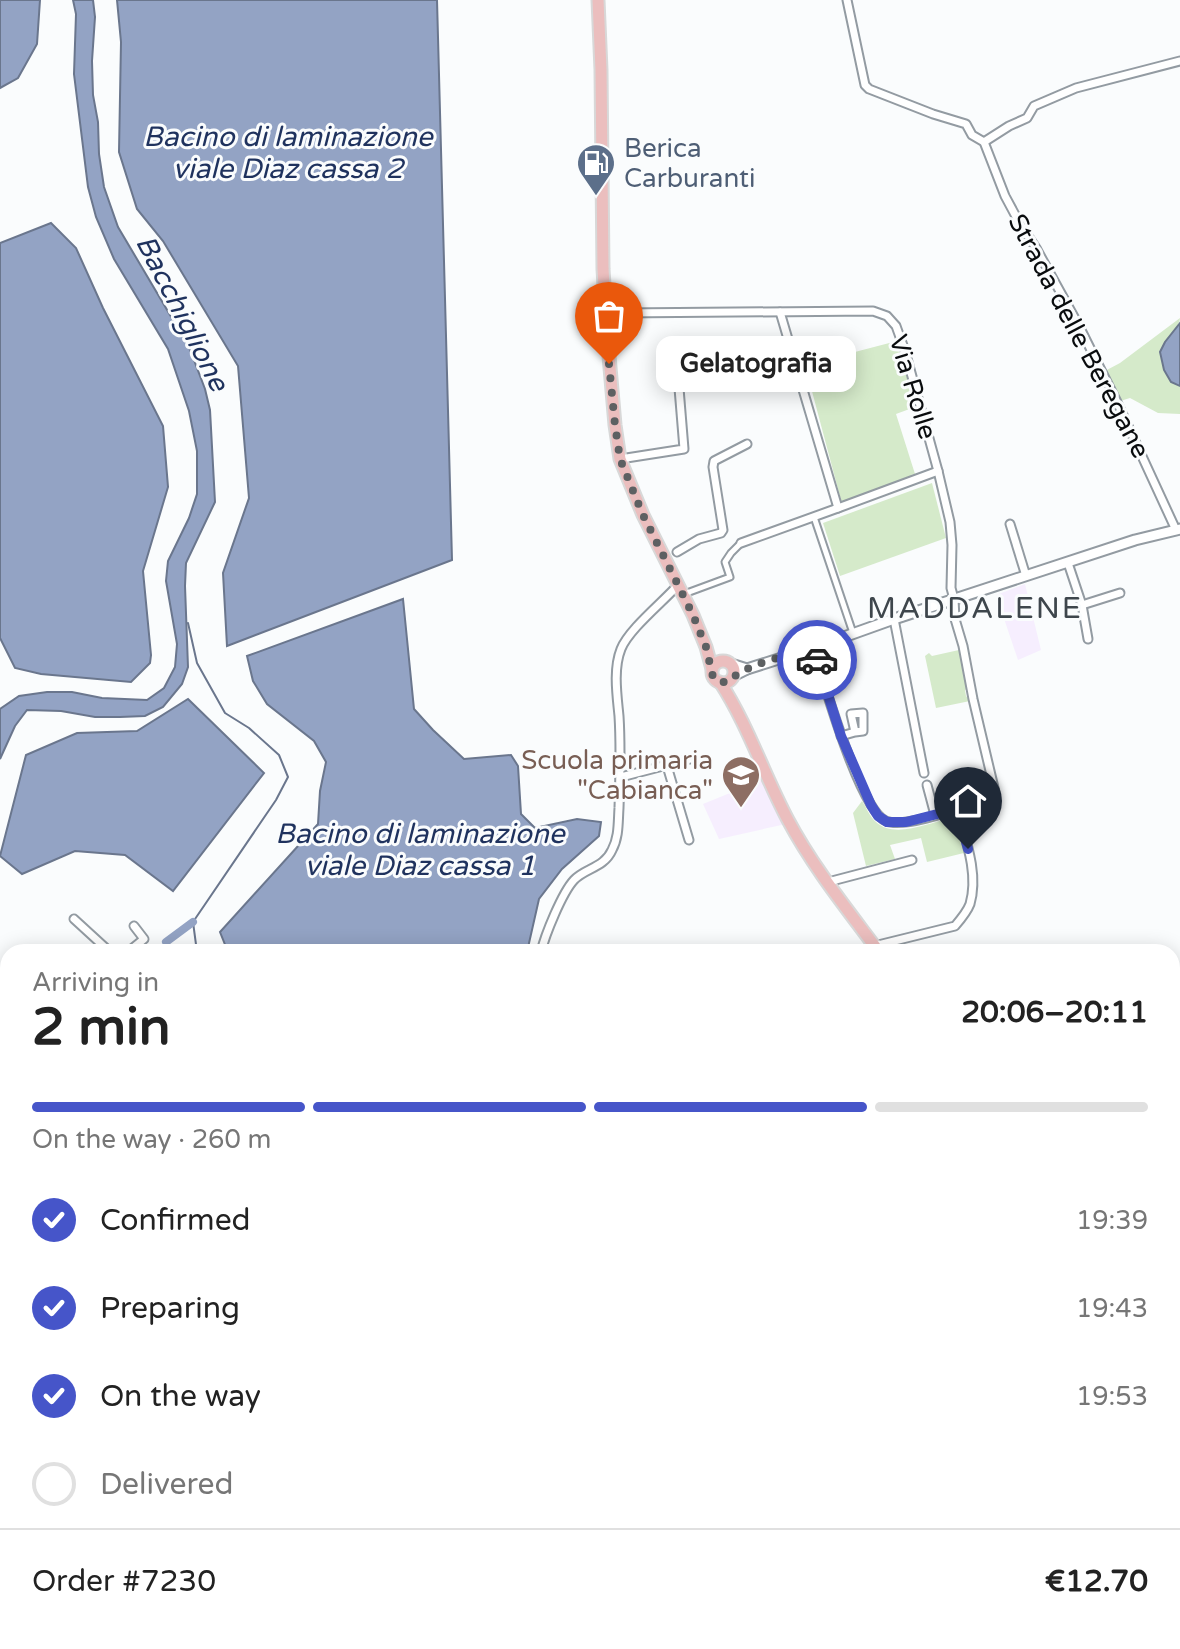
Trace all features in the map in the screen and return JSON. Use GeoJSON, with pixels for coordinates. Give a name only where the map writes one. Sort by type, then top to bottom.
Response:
{"type":"FeatureCollection","features":[{"type":"Feature","properties":{"kind":"main road"},"geometry":{"type":"LineString","coordinates":[[598,0],[603,280],[615,306],[607,332],[620,459],[630,487],[671,554],[681,590],[706,647],[712,669],[717,662],[728,673]]}},
{"type":"Feature","properties":{"kind":"main road"},"geometry":{"type":"LineString","coordinates":[[693,615],[728,673],[747,731],[788,820],[873,944]]}},
{"type":"Feature","properties":{"kind":"street"},"geometry":{"type":"LineString","coordinates":[[847,0],[865,85],[933,114],[966,124],[972,135],[984,142],[1027,118],[1034,106],[1076,88],[1180,61]]}},
{"type":"Feature","properties":{"kind":"street","name":"Strada delle Beregane"},"geometry":{"type":"LineString","coordinates":[[984,142],[1005,196],[1097,360],[1178,529]]}},
{"type":"Feature","properties":{"kind":"street","name":"Via Rolle"},"geometry":{"type":"LineString","coordinates":[[615,306],[635,312],[873,311],[896,326],[950,522],[955,619],[995,792],[987,799],[957,809]]}},
{"type":"Feature","properties":{"kind":"street"},"geometry":{"type":"LineString","coordinates":[[780,312],[838,508]]}},
{"type":"Feature","properties":{"kind":"street"},"geometry":{"type":"LineString","coordinates":[[620,459],[684,449],[678,376]]}},
{"type":"Feature","properties":{"kind":"street"},"geometry":{"type":"LineString","coordinates":[[671,554],[699,539],[721,533],[714,461],[747,444]]}},
{"type":"Feature","properties":{"kind":"street","name":"Via Rolle"},"geometry":{"type":"LineString","coordinates":[[741,543],[938,471]]}},
{"type":"Feature","properties":{"kind":"street"},"geometry":{"type":"LineString","coordinates":[[814,517],[853,634]]}},
{"type":"Feature","properties":{"kind":"street"},"geometry":{"type":"LineString","coordinates":[[1010,524],[1026,576]]}},
{"type":"Feature","properties":{"kind":"street"},"geometry":{"type":"LineString","coordinates":[[728,673],[813,648],[1135,540],[1178,529]]}},
{"type":"Feature","properties":{"kind":"street"},"geometry":{"type":"LineString","coordinates":[[542,944],[575,878],[601,864],[611,853],[617,836],[621,740],[617,681],[621,649],[629,636],[681,590],[730,577],[725,562],[741,543]]}},
{"type":"Feature","properties":{"kind":"street"},"geometry":{"type":"LineString","coordinates":[[1068,563],[1082,605],[1088,639]]}},
{"type":"Feature","properties":{"kind":"street"},"geometry":{"type":"LineString","coordinates":[[1082,605],[1120,593]]}},
{"type":"Feature","properties":{"kind":"street"},"geometry":{"type":"LineString","coordinates":[[894,619],[924,773]]}},
{"type":"Feature","properties":{"kind":"street"},"geometry":{"type":"LineString","coordinates":[[813,648],[841,736],[878,816],[896,823],[957,809],[971,863],[969,905],[955,926],[894,944]]}},
{"type":"Feature","properties":{"kind":"street"},"geometry":{"type":"LineString","coordinates":[[841,736],[855,732]]}},
{"type":"Feature","properties":{"kind":"street"},"geometry":{"type":"LineString","coordinates":[[621,777],[690,759]]}},
{"type":"Feature","properties":{"kind":"street"},"geometry":{"type":"LineString","coordinates":[[667,766],[689,840]]}},
{"type":"Feature","properties":{"kind":"street"},"geometry":{"type":"LineString","coordinates":[[927,785],[935,815]]}},
{"type":"Feature","properties":{"kind":"street"},"geometry":{"type":"LineString","coordinates":[[828,882],[912,860]]}},
{"type":"Feature","properties":{"kind":"street"},"geometry":{"type":"LineString","coordinates":[[74,919],[101,944]]}},
{"type":"Feature","properties":{"kind":"street"},"geometry":{"type":"LineString","coordinates":[[134,926],[144,939],[138,944]]}},
{"type":"Feature","properties":{"kind":"shaded area"},"geometry":{"type":"Polygon","coordinates":[[[1025,584],[1041,650],[1018,660],[996,595],[1025,584]]]}},
{"type":"Feature","properties":{"kind":"shaded area","name":"Scuola primaria \"Cabianca\""},"geometry":{"type":"Polygon","coordinates":[[[762,780],[786,824],[719,839],[703,804],[762,780]]]}},
{"type":"Feature","properties":{"kind":"green space"},"geometry":{"type":"Polygon","coordinates":[[[1180,318],[1160,352],[1164,370],[1171,382],[1180,386],[1180,414],[1158,413],[1130,398],[1117,402],[1103,372],[1180,318]]]}},
{"type":"Feature","properties":{"kind":"green space"},"geometry":{"type":"Polygon","coordinates":[[[897,341],[915,407],[896,414],[915,474],[911,475],[912,480],[842,504],[805,365],[897,341]]]}},
{"type":"Feature","properties":{"kind":"green space"},"geometry":{"type":"Polygon","coordinates":[[[932,483],[946,538],[840,576],[823,523],[932,483]]]}},
{"type":"Feature","properties":{"kind":"green space"},"geometry":{"type":"Polygon","coordinates":[[[959,650],[966,696],[970,701],[936,708],[925,656],[959,650]]]}},
{"type":"Feature","properties":{"kind":"green space"},"geometry":{"type":"Polygon","coordinates":[[[862,801],[876,822],[892,829],[902,830],[950,818],[955,821],[964,853],[927,862],[921,838],[890,845],[895,859],[866,866],[853,813],[862,801]]]}},
{"type":"Feature","properties":{"kind":"water"},"geometry":{"type":"Polygon","coordinates":[[[0,0],[40,0],[37,44],[18,78],[0,88],[0,0]]]}},
{"type":"Feature","properties":{"kind":"water","name":"Bacchiglione"},"geometry":{"type":"Polygon","coordinates":[[[73,0],[93,0],[93,95],[104,187],[118,227],[189,347],[205,389],[210,410],[215,502],[186,563],[188,667],[182,684],[163,707],[145,716],[120,717],[27,710],[15,726],[0,759],[0,709],[19,696],[72,692],[102,698],[147,700],[164,688],[175,667],[177,644],[166,581],[168,561],[197,494],[197,451],[189,411],[168,349],[114,259],[96,217],[88,187],[74,74],[76,14],[73,0]]]}},
{"type":"Feature","properties":{"kind":"water","name":"Bacino di laminazione viale Diaz cassa 2"},"geometry":{"type":"Polygon","coordinates":[[[117,0],[437,0],[452,560],[227,646],[223,573],[249,498],[238,366],[163,241],[137,209],[119,152],[121,42],[117,0]]]}},
{"type":"Feature","properties":{"kind":"water"},"geometry":{"type":"Polygon","coordinates":[[[51,223],[76,248],[163,426],[168,487],[143,571],[150,663],[131,682],[41,674],[15,668],[0,638],[0,243],[51,223]]]}},
{"type":"Feature","properties":{"kind":"water"},"geometry":{"type":"Polygon","coordinates":[[[1180,323],[1180,386],[1171,382],[1164,370],[1160,352],[1180,323]]]}},
{"type":"Feature","properties":{"kind":"water","name":"Bacino di laminazione viale Diaz cassa 1"},"geometry":{"type":"Polygon","coordinates":[[[403,599],[414,709],[464,759],[511,755],[518,766],[521,814],[535,828],[577,819],[601,822],[599,836],[562,869],[539,899],[529,944],[225,944],[220,932],[318,824],[326,762],[314,741],[267,704],[253,681],[247,656],[403,599]]]}},
{"type":"Feature","properties":{"kind":"water"},"geometry":{"type":"Polygon","coordinates":[[[188,699],[264,773],[173,891],[125,855],[75,851],[22,874],[0,856],[26,755],[77,733],[137,731],[188,699]]]}},
{"type":"Feature","properties":{"kind":"waterway"},"geometry":{"type":"LineString","coordinates":[[188,623],[197,663],[225,713],[249,728],[279,755],[288,777],[276,800],[193,922],[196,944]]}},
{"type":"Feature","properties":{"kind":"waterway"},"geometry":{"type":"LineString","coordinates":[[166,942],[193,922]]}},
{"type":"Feature","properties":{"kind":"way so far"},"geometry":{"type":"LineString","coordinates":[[609,364],[620,459],[643,515],[693,615],[710,658],[713,677],[720,682],[728,682],[747,669],[813,648],[817,660]]}},
{"type":"Feature","properties":{"kind":"place","name":"Berica Carburanti"},"geometry":{"type":"Point","coordinates":[596,197]}},
{"type":"Feature","properties":{"kind":"place","name":"Gelatografia"},"geometry":{"type":"Point","coordinates":[609,364]}},
{"type":"Feature","properties":{"kind":"place","name":"Scuola primaria \"Cabianca\""},"geometry":{"type":"Point","coordinates":[741,809]}},
{"type":"Feature","properties":{"kind":"district","name":"MADDALENE"},"geometry":{"type":"Point","coordinates":[975,608]}},
{"type":"Feature","properties":{"kind":"route"},"geometry":{"type":"LineString","coordinates":[[817,660],[841,736],[878,816],[896,823],[957,809],[968,849]]}}]}
